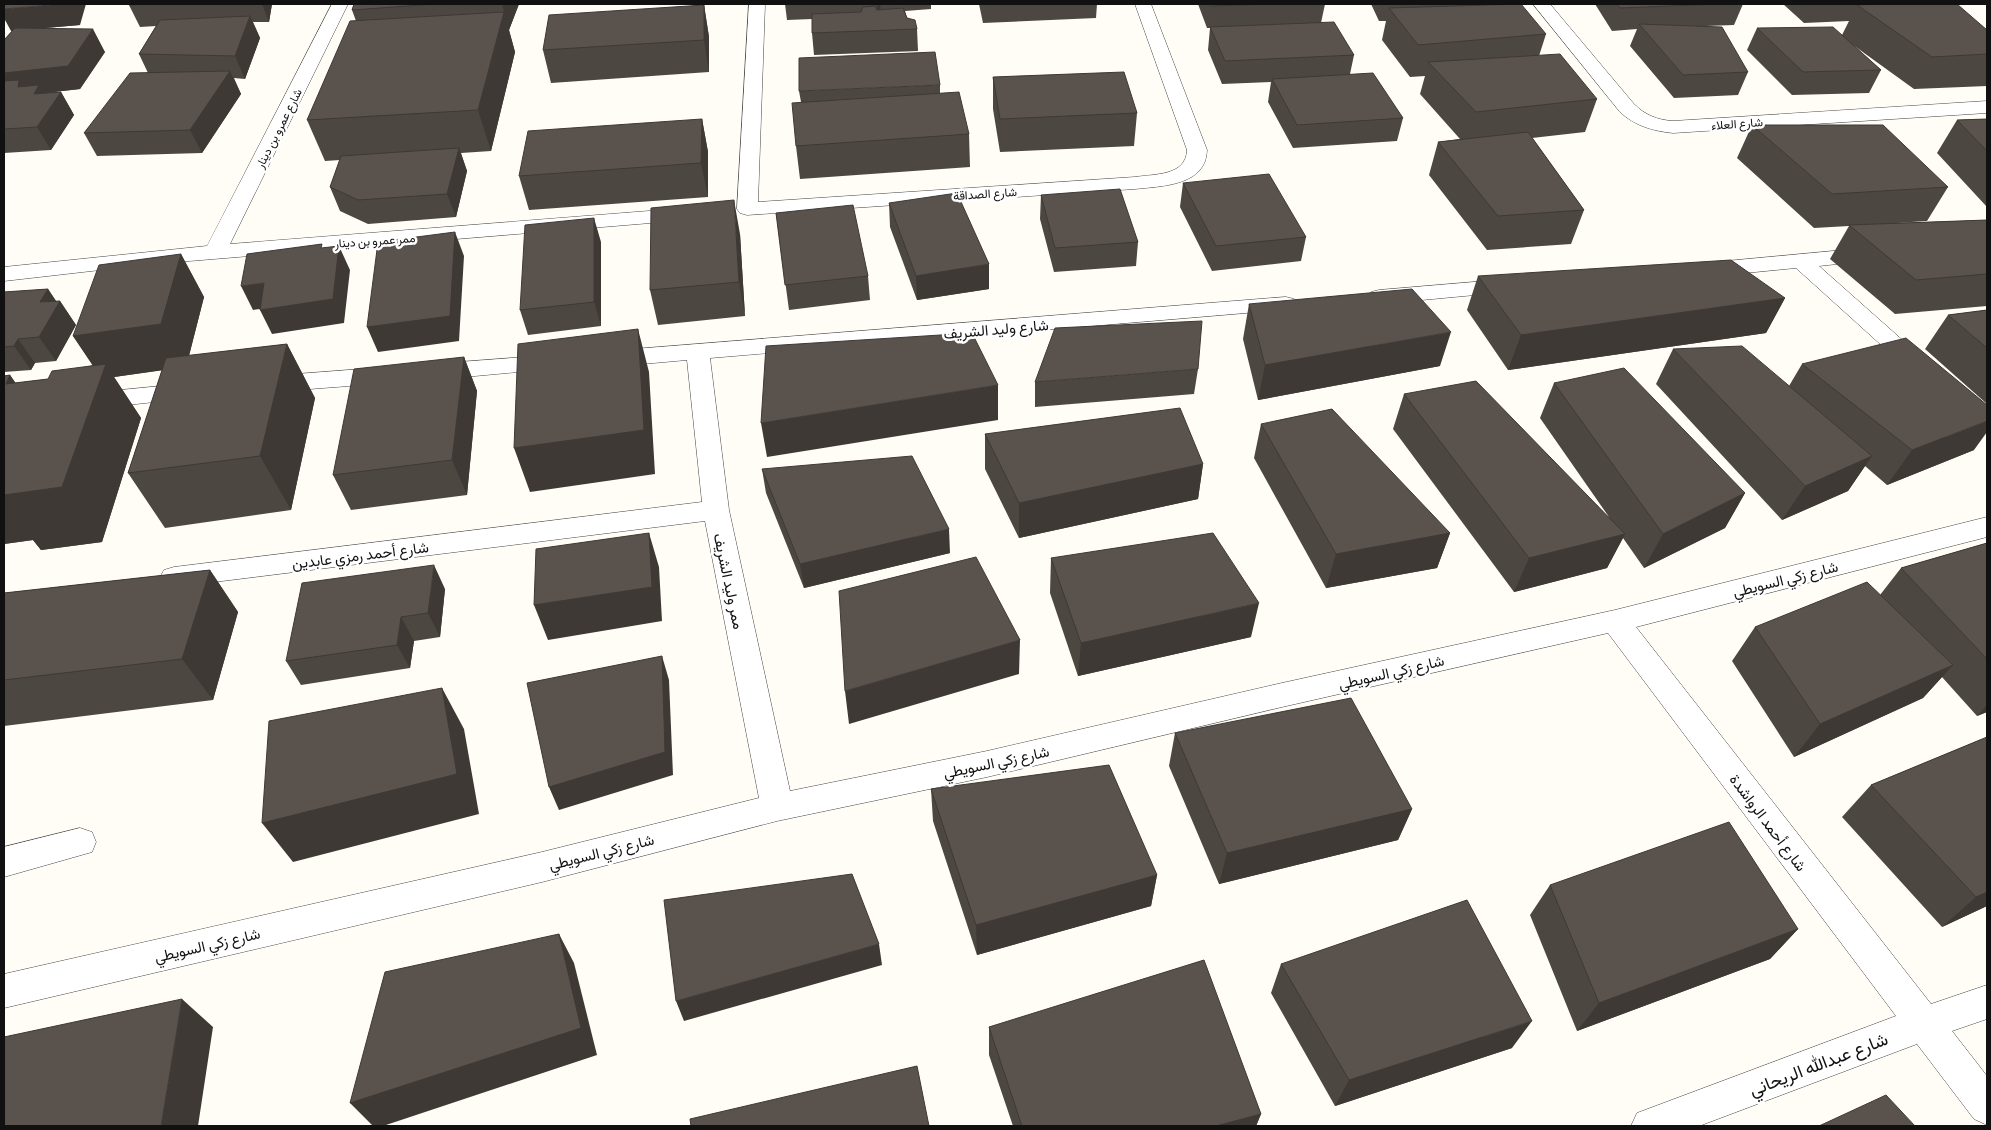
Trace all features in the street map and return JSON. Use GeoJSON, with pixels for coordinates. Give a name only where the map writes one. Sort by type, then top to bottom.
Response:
{"type":"FeatureCollection","features":[{"type":"Feature","properties":{"kind":"street","name":"شارع عمرو بن دينار"},"geometry":{"type":"LineString","coordinates":[[215,252],[340,4]]}},
{"type":"Feature","properties":{"kind":"street"},"geometry":{"type":"LineString","coordinates":[[727,211],[757,4]]}},
{"type":"Feature","properties":{"kind":"street","name":"شارع الصداقة"},"geometry":{"type":"LineString","coordinates":[[727,211],[1134,183],[1173,178],[1191,169],[1197,158],[1197,150],[1143,4]]}},
{"type":"Feature","properties":{"kind":"street","name":"شارع العلاء"},"geometry":{"type":"LineString","coordinates":[[1541,4],[1627,108],[1635,116],[1657,125],[1673,127],[1987,107]]}},
{"type":"Feature","properties":{"kind":"street","name":"ممر عمرو بن دينار"},"geometry":{"type":"LineString","coordinates":[[4,274],[215,252],[727,211]]}},
{"type":"Feature","properties":{"kind":"street"},"geometry":{"type":"LineString","coordinates":[[1683,272],[1889,253]]}},
{"type":"Feature","properties":{"kind":"street"},"geometry":{"type":"LineString","coordinates":[[1802,262],[1931,378]]}},
{"type":"Feature","properties":{"kind":"street"},"geometry":{"type":"LineString","coordinates":[[1356,299],[1534,284]]}},
{"type":"Feature","properties":{"kind":"street","name":"شارع وليد الشريف"},"geometry":{"type":"LineString","coordinates":[[250,386],[698,353],[1306,303]]}},
{"type":"Feature","properties":{"kind":"street","name":"ممر وليد الشريف"},"geometry":{"type":"LineString","coordinates":[[698,353],[716,510],[776,806]]}},
{"type":"Feature","properties":{"kind":"street"},"geometry":{"type":"LineString","coordinates":[[73,402],[211,390]]}},
{"type":"Feature","properties":{"kind":"street","name":"شارع أحمد رمزي عابدين"},"geometry":{"type":"LineString","coordinates":[[152,579],[716,510]]}},
{"type":"Feature","properties":{"kind":"street","name":"شارع زكي السويطي"},"geometry":{"type":"LineString","coordinates":[[4,991],[542,866],[776,806],[987,764],[1282,695],[1615,621],[1987,527]]}},
{"type":"Feature","properties":{"kind":"street","name":"شارع أحمد الرواشدة"},"geometry":{"type":"LineString","coordinates":[[1615,621],[1922,1024],[1987,1106]]}},
{"type":"Feature","properties":{"kind":"street"},"geometry":{"type":"LineString","coordinates":[[4,862],[80,842]]}},
{"type":"Feature","properties":{"kind":"street","name":"شارع عبدالله الريحاني"},"geometry":{"type":"LineString","coordinates":[[1650,1126],[1922,1024],[1987,1002]]}},
{"type":"Feature","properties":{"kind":"building"},"geometry":{"type":"Polygon","coordinates":[[[4,4],[62,4],[4,9],[4,4]]]}},
{"type":"Feature","properties":{"kind":"building"},"geometry":{"type":"Polygon","coordinates":[[[354,4],[436,4],[352,10],[354,4]]]}},
{"type":"Feature","properties":{"kind":"building"},"geometry":{"type":"Polygon","coordinates":[[[1209,4],[1274,4],[1210,6],[1209,4]]]}},
{"type":"Feature","properties":{"kind":"building"},"geometry":{"type":"Polygon","coordinates":[[[1521,4],[1546,34],[1418,45],[1389,8],[1521,4]]]}},
{"type":"Feature","properties":{"kind":"building"},"geometry":{"type":"Polygon","coordinates":[[[1617,4],[1721,4],[1620,8],[1617,4]]]}},
{"type":"Feature","properties":{"kind":"building"},"geometry":{"type":"Polygon","coordinates":[[[1957,4],[1987,30],[1987,54],[1932,57],[1857,5],[1957,4]]]}},
{"type":"Feature","properties":{"kind":"building"},"geometry":{"type":"Polygon","coordinates":[[[704,5],[704,40],[543,50],[549,15],[704,5]]]}},
{"type":"Feature","properties":{"kind":"building"},"geometry":{"type":"Polygon","coordinates":[[[875,6],[877,10],[903,8],[907,18],[915,20],[917,29],[812,33],[812,14],[861,12],[863,7],[875,6]]]}},
{"type":"Feature","properties":{"kind":"building"},"geometry":{"type":"Polygon","coordinates":[[[504,12],[478,110],[307,120],[350,21],[504,12]]]}},
{"type":"Feature","properties":{"kind":"building"},"geometry":{"type":"Polygon","coordinates":[[[250,16],[235,56],[139,54],[160,20],[250,16]]]}},
{"type":"Feature","properties":{"kind":"building"},"geometry":{"type":"Polygon","coordinates":[[[1334,22],[1354,55],[1225,61],[1210,27],[1334,22]]]}},
{"type":"Feature","properties":{"kind":"building"},"geometry":{"type":"Polygon","coordinates":[[[1639,24],[1722,27],[1748,72],[1683,75],[1639,24]]]}},
{"type":"Feature","properties":{"kind":"building"},"geometry":{"type":"Polygon","coordinates":[[[1833,27],[1881,70],[1803,72],[1757,28],[1833,27]]]}},
{"type":"Feature","properties":{"kind":"building"},"geometry":{"type":"Polygon","coordinates":[[[15,28],[93,29],[68,66],[4,73],[4,40],[15,28]]]}},
{"type":"Feature","properties":{"kind":"building"},"geometry":{"type":"Polygon","coordinates":[[[935,52],[940,85],[799,91],[799,58],[935,52]]]}},
{"type":"Feature","properties":{"kind":"building"},"geometry":{"type":"Polygon","coordinates":[[[1560,54],[1597,99],[1476,112],[1428,62],[1560,54]]]}},
{"type":"Feature","properties":{"kind":"building"},"geometry":{"type":"Polygon","coordinates":[[[230,71],[190,130],[84,133],[130,73],[230,71]]]}},
{"type":"Feature","properties":{"kind":"building"},"geometry":{"type":"Polygon","coordinates":[[[1124,72],[1137,113],[1000,119],[993,77],[1124,72]]]}},
{"type":"Feature","properties":{"kind":"building"},"geometry":{"type":"Polygon","coordinates":[[[1373,73],[1403,118],[1297,125],[1272,79],[1373,73]]]}},
{"type":"Feature","properties":{"kind":"building"},"geometry":{"type":"Polygon","coordinates":[[[19,80],[18,87],[39,85],[34,94],[61,92],[37,127],[4,129],[4,81],[19,80]]]}},
{"type":"Feature","properties":{"kind":"building"},"geometry":{"type":"Polygon","coordinates":[[[959,92],[969,134],[796,146],[792,103],[959,92]]]}},
{"type":"Feature","properties":{"kind":"building"},"geometry":{"type":"Polygon","coordinates":[[[702,119],[701,163],[519,176],[528,131],[702,119]]]}},
{"type":"Feature","properties":{"kind":"building"},"geometry":{"type":"Polygon","coordinates":[[[1987,119],[1987,151],[1957,120],[1987,119]]]}},
{"type":"Feature","properties":{"kind":"building"},"geometry":{"type":"Polygon","coordinates":[[[1752,125],[1883,125],[1948,187],[1832,194],[1752,125]]]}},
{"type":"Feature","properties":{"kind":"building"},"geometry":{"type":"Polygon","coordinates":[[[1528,132],[1584,210],[1498,216],[1438,142],[1528,132]]]}},
{"type":"Feature","properties":{"kind":"building"},"geometry":{"type":"Polygon","coordinates":[[[459,148],[447,194],[358,200],[330,187],[341,156],[459,148]]]}},
{"type":"Feature","properties":{"kind":"building"},"geometry":{"type":"Polygon","coordinates":[[[1269,174],[1306,237],[1216,246],[1183,183],[1269,174]]]}},
{"type":"Feature","properties":{"kind":"building"},"geometry":{"type":"Polygon","coordinates":[[[1120,189],[1138,242],[1055,248],[1041,195],[1120,189]]]}},
{"type":"Feature","properties":{"kind":"building"},"geometry":{"type":"Polygon","coordinates":[[[957,193],[989,264],[916,276],[889,203],[957,193]]]}},
{"type":"Feature","properties":{"kind":"building"},"geometry":{"type":"Polygon","coordinates":[[[734,200],[739,282],[650,290],[651,208],[734,200]]]}},
{"type":"Feature","properties":{"kind":"building"},"geometry":{"type":"Polygon","coordinates":[[[853,205],[868,276],[785,285],[776,213],[853,205]]]}},
{"type":"Feature","properties":{"kind":"building"},"geometry":{"type":"Polygon","coordinates":[[[594,218],[594,302],[520,310],[525,225],[594,218]]]}},
{"type":"Feature","properties":{"kind":"building"},"geometry":{"type":"Polygon","coordinates":[[[1987,220],[1987,274],[1916,280],[1849,225],[1987,220]]]}},
{"type":"Feature","properties":{"kind":"building"},"geometry":{"type":"Polygon","coordinates":[[[455,232],[450,316],[367,327],[378,242],[455,232]]]}},
{"type":"Feature","properties":{"kind":"building"},"geometry":{"type":"Polygon","coordinates":[[[322,244],[321,248],[339,246],[333,299],[260,310],[264,283],[241,286],[247,254],[322,244]]]}},
{"type":"Feature","properties":{"kind":"building"},"geometry":{"type":"Polygon","coordinates":[[[181,254],[161,324],[73,336],[99,265],[181,254]]]}},
{"type":"Feature","properties":{"kind":"building"},"geometry":{"type":"Polygon","coordinates":[[[1731,260],[1785,298],[1521,335],[1478,276],[1731,260]]]}},
{"type":"Feature","properties":{"kind":"building"},"geometry":{"type":"Polygon","coordinates":[[[48,289],[40,302],[60,301],[39,337],[18,339],[14,346],[4,347],[4,292],[48,289]]]}},
{"type":"Feature","properties":{"kind":"building"},"geometry":{"type":"Polygon","coordinates":[[[1412,289],[1451,332],[1265,365],[1249,304],[1412,289]]]}},
{"type":"Feature","properties":{"kind":"building"},"geometry":{"type":"Polygon","coordinates":[[[1987,310],[1987,348],[1948,315],[1987,310]]]}},
{"type":"Feature","properties":{"kind":"building"},"geometry":{"type":"Polygon","coordinates":[[[1202,321],[1198,369],[1035,382],[1055,328],[1202,321]]]}},
{"type":"Feature","properties":{"kind":"building"},"geometry":{"type":"Polygon","coordinates":[[[638,329],[644,430],[514,448],[518,344],[638,329]]]}},
{"type":"Feature","properties":{"kind":"building"},"geometry":{"type":"Polygon","coordinates":[[[972,333],[998,385],[761,423],[766,346],[972,333]]]}},
{"type":"Feature","properties":{"kind":"building"},"geometry":{"type":"Polygon","coordinates":[[[1906,338],[1987,405],[1987,421],[1912,450],[1802,364],[1906,338]]]}},
{"type":"Feature","properties":{"kind":"building"},"geometry":{"type":"Polygon","coordinates":[[[287,344],[260,456],[128,473],[166,358],[287,344]]]}},
{"type":"Feature","properties":{"kind":"building"},"geometry":{"type":"Polygon","coordinates":[[[1742,346],[1872,456],[1805,486],[1673,349],[1742,346]]]}},
{"type":"Feature","properties":{"kind":"building"},"geometry":{"type":"Polygon","coordinates":[[[464,357],[452,460],[333,475],[354,369],[464,357]]]}},
{"type":"Feature","properties":{"kind":"building"},"geometry":{"type":"Polygon","coordinates":[[[106,364],[62,487],[4,495],[4,376],[10,375],[6,384],[48,379],[52,371],[106,364]]]}},
{"type":"Feature","properties":{"kind":"building"},"geometry":{"type":"Polygon","coordinates":[[[1624,368],[1745,493],[1663,534],[1554,383],[1624,368]]]}},
{"type":"Feature","properties":{"kind":"building"},"geometry":{"type":"Polygon","coordinates":[[[1476,381],[1625,534],[1529,558],[1404,394],[1476,381]]]}},
{"type":"Feature","properties":{"kind":"building"},"geometry":{"type":"Polygon","coordinates":[[[1180,408],[1203,464],[1019,503],[985,434],[1180,408]]]}},
{"type":"Feature","properties":{"kind":"building"},"geometry":{"type":"Polygon","coordinates":[[[1332,409],[1450,533],[1336,554],[1261,424],[1332,409]]]}},
{"type":"Feature","properties":{"kind":"building"},"geometry":{"type":"Polygon","coordinates":[[[912,456],[949,529],[800,564],[762,469],[912,456]]]}},
{"type":"Feature","properties":{"kind":"building"},"geometry":{"type":"Polygon","coordinates":[[[649,533],[652,587],[534,605],[536,549],[649,533]]]}},
{"type":"Feature","properties":{"kind":"building"},"geometry":{"type":"Polygon","coordinates":[[[1213,533],[1259,603],[1081,643],[1051,558],[1213,533]]]}},
{"type":"Feature","properties":{"kind":"building"},"geometry":{"type":"Polygon","coordinates":[[[1987,543],[1987,659],[1901,568],[1987,543]]]}},
{"type":"Feature","properties":{"kind":"building"},"geometry":{"type":"Polygon","coordinates":[[[976,557],[1020,640],[845,691],[839,591],[976,557]]]}},
{"type":"Feature","properties":{"kind":"building"},"geometry":{"type":"Polygon","coordinates":[[[434,565],[428,613],[401,617],[397,645],[286,661],[302,583],[434,565]]]}},
{"type":"Feature","properties":{"kind":"building"},"geometry":{"type":"Polygon","coordinates":[[[210,570],[182,659],[4,680],[4,593],[210,570]]]}},
{"type":"Feature","properties":{"kind":"building"},"geometry":{"type":"Polygon","coordinates":[[[1867,582],[1953,665],[1820,724],[1755,627],[1867,582]]]}},
{"type":"Feature","properties":{"kind":"building"},"geometry":{"type":"Polygon","coordinates":[[[662,656],[665,752],[549,787],[527,683],[662,656]]]}},
{"type":"Feature","properties":{"kind":"building"},"geometry":{"type":"Polygon","coordinates":[[[442,688],[457,774],[262,823],[269,721],[442,688]]]}},
{"type":"Feature","properties":{"kind":"building"},"geometry":{"type":"Polygon","coordinates":[[[1351,698],[1412,809],[1227,853],[1175,733],[1351,698]]]}},
{"type":"Feature","properties":{"kind":"building"},"geometry":{"type":"Polygon","coordinates":[[[1987,737],[1987,892],[1976,897],[1871,785],[1987,737]]]}},
{"type":"Feature","properties":{"kind":"building"},"geometry":{"type":"Polygon","coordinates":[[[1109,765],[1157,875],[976,925],[931,789],[1109,765]]]}},
{"type":"Feature","properties":{"kind":"building"},"geometry":{"type":"Polygon","coordinates":[[[1729,822],[1798,929],[1599,1003],[1550,885],[1729,822]]]}},
{"type":"Feature","properties":{"kind":"building"},"geometry":{"type":"Polygon","coordinates":[[[852,874],[879,944],[676,1001],[664,900],[852,874]]]}},
{"type":"Feature","properties":{"kind":"building"},"geometry":{"type":"Polygon","coordinates":[[[1467,900],[1532,1021],[1349,1080],[1281,964],[1467,900]]]}},
{"type":"Feature","properties":{"kind":"building"},"geometry":{"type":"Polygon","coordinates":[[[559,934],[581,1028],[350,1103],[385,972],[559,934]]]}},
{"type":"Feature","properties":{"kind":"building"},"geometry":{"type":"Polygon","coordinates":[[[1204,960],[1261,1114],[1216,1126],[1022,1126],[989,1027],[1204,960]]]}},
{"type":"Feature","properties":{"kind":"building"},"geometry":{"type":"Polygon","coordinates":[[[182,999],[161,1126],[4,1126],[4,1037],[182,999]]]}},
{"type":"Feature","properties":{"kind":"building"},"geometry":{"type":"Polygon","coordinates":[[[917,1066],[929,1126],[691,1126],[690,1119],[917,1066]]]}},
{"type":"Feature","properties":{"kind":"building"},"geometry":{"type":"Polygon","coordinates":[[[1886,1095],[1915,1126],[1819,1126],[1886,1095]]]}}]}
